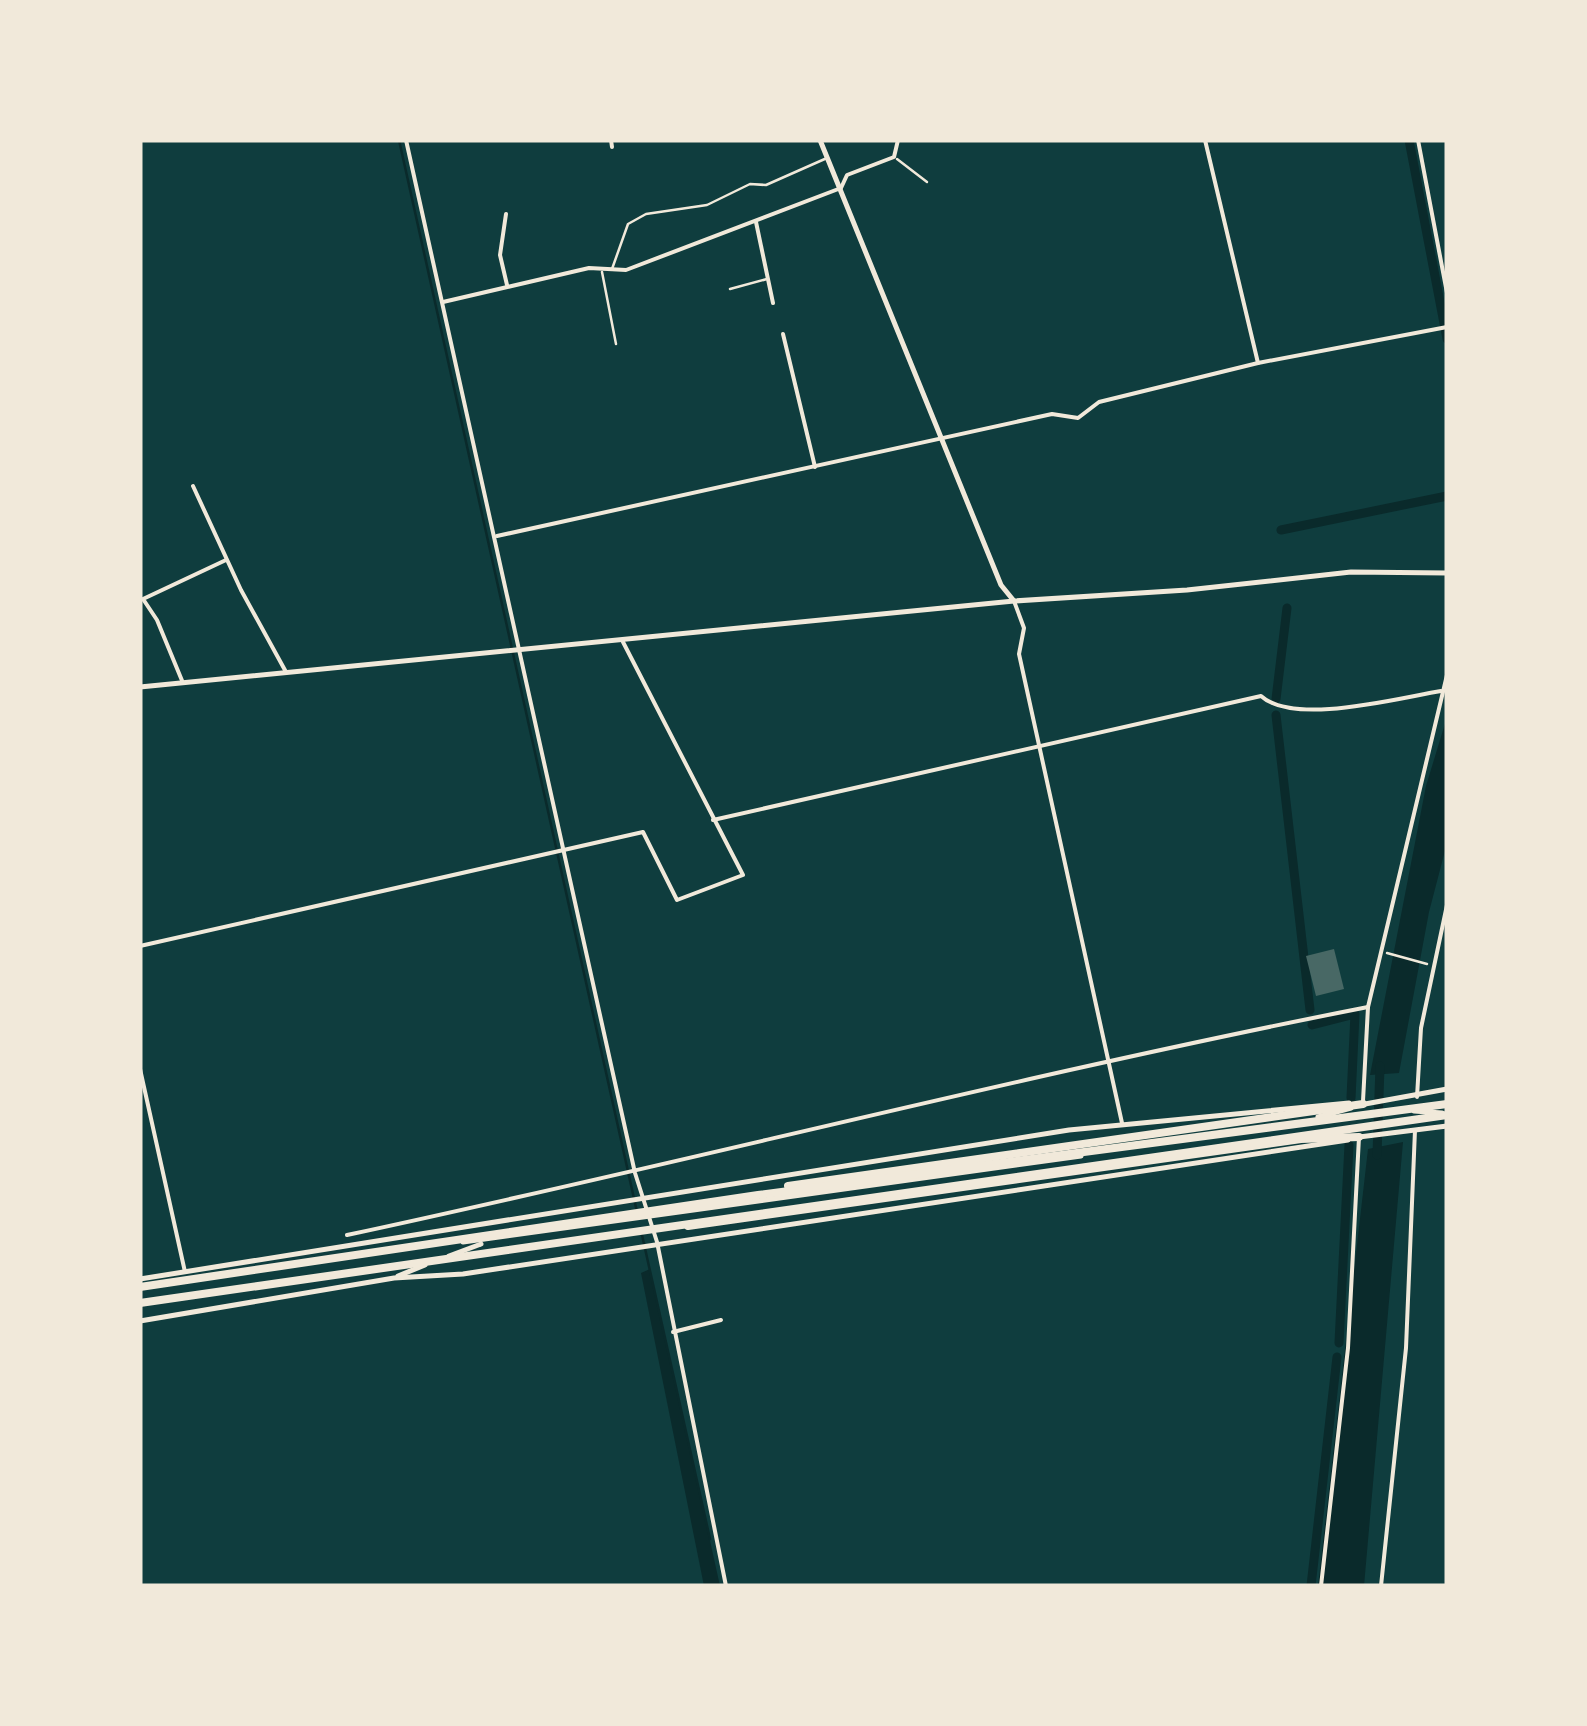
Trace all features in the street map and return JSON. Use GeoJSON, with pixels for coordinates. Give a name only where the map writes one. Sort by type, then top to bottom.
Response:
{"type":"FeatureCollection","features":[{"type":"Feature","properties":{"kind":"highway"},"geometry":{"type":"LineString","coordinates":[[758,1195],[808,1182],[1363,1104]]}},
{"type":"Feature","properties":{"kind":"highway"},"geometry":{"type":"LineString","coordinates":[[140,1287],[758,1195],[1202,1140],[1447,1104]]}},
{"type":"Feature","properties":{"kind":"highway"},"geometry":{"type":"LineString","coordinates":[[140,1303],[1447,1114]]}},
{"type":"Feature","properties":{"kind":"highway"},"geometry":{"type":"LineString","coordinates":[[668,1224],[741,1221],[1302,1138],[1359,1137]]}},
{"type":"Feature","properties":{"kind":"street"},"geometry":{"type":"LineString","coordinates":[[406,140],[497,536],[635,1173],[657,1242],[726,1586]]}},
{"type":"Feature","properties":{"kind":"street"},"geometry":{"type":"LineString","coordinates":[[820,140],[1001,585],[1014,601],[1024,628],[1019,654],[1122,1123]]}},
{"type":"Feature","properties":{"kind":"street"},"geometry":{"type":"LineString","coordinates":[[443,302],[589,268],[626,270],[842,188],[847,176],[894,157],[898,140]]}},
{"type":"Feature","properties":{"kind":"street"},"geometry":{"type":"LineString","coordinates":[[1205,140],[1258,363]]}},
{"type":"Feature","properties":{"kind":"street"},"geometry":{"type":"LineString","coordinates":[[1418,140],[1447,292]]}},
{"type":"Feature","properties":{"kind":"street"},"geometry":{"type":"LineString","coordinates":[[506,214],[500,255],[507,285]]}},
{"type":"Feature","properties":{"kind":"street"},"geometry":{"type":"LineString","coordinates":[[756,222],[773,303]]}},
{"type":"Feature","properties":{"kind":"street"},"geometry":{"type":"LineString","coordinates":[[497,536],[1052,414],[1078,418],[1099,402],[1258,363],[1447,326]]}},
{"type":"Feature","properties":{"kind":"street"},"geometry":{"type":"LineString","coordinates":[[784,334],[815,467]]}},
{"type":"Feature","properties":{"kind":"street"},"geometry":{"type":"LineString","coordinates":[[193,486],[286,672]]}},
{"type":"Feature","properties":{"kind":"street"},"geometry":{"type":"LineString","coordinates":[[183,683],[157,620],[141,596],[227,560]]}},
{"type":"Feature","properties":{"kind":"street"},"geometry":{"type":"LineString","coordinates":[[140,687],[1014,601],[1187,590],[1351,572],[1447,572]]}},
{"type":"Feature","properties":{"kind":"street"},"geometry":{"type":"LineString","coordinates":[[140,946],[643,832],[677,900],[742,874],[623,642]]}},
{"type":"Feature","properties":{"kind":"street"},"geometry":{"type":"LineString","coordinates":[[1363,1104],[1368,1006],[1447,676]]}},
{"type":"Feature","properties":{"kind":"street"},"geometry":{"type":"LineString","coordinates":[[713,820],[1261,696],[1285,710],[1329,708],[1442,692]]}},
{"type":"Feature","properties":{"kind":"street"},"geometry":{"type":"LineString","coordinates":[[1417,1097],[1421,1028],[1447,905]]}},
{"type":"Feature","properties":{"kind":"street"},"geometry":{"type":"LineString","coordinates":[[347,1235],[635,1173],[1108,1061],[1368,1006]]}},
{"type":"Feature","properties":{"kind":"street"},"geometry":{"type":"LineString","coordinates":[[140,1069],[184,1272]]}},
{"type":"Feature","properties":{"kind":"street"},"geometry":{"type":"LineString","coordinates":[[1280,1125],[1363,1104],[1447,1089]]}},
{"type":"Feature","properties":{"kind":"street"},"geometry":{"type":"LineString","coordinates":[[140,1279],[1122,1123],[1313,1103],[1363,1104]]}},
{"type":"Feature","properties":{"kind":"street"},"geometry":{"type":"LineString","coordinates":[[390,1241],[484,1242],[1398,1109],[1447,1114]]}},
{"type":"Feature","properties":{"kind":"street"},"geometry":{"type":"LineString","coordinates":[[140,1320],[394,1278],[463,1274],[1447,1126]]}},
{"type":"Feature","properties":{"kind":"street"},"geometry":{"type":"LineString","coordinates":[[1381,1586],[1406,1348],[1416,1130]]}},
{"type":"Feature","properties":{"kind":"street"},"geometry":{"type":"LineString","coordinates":[[1321,1586],[1348,1348],[1359,1137]]}},
{"type":"Feature","properties":{"kind":"street"},"geometry":{"type":"LineString","coordinates":[[394,1278],[484,1242]]}},
{"type":"Feature","properties":{"kind":"street"},"geometry":{"type":"LineString","coordinates":[[673,1332],[721,1320]]}},
{"type":"Feature","properties":{"kind":"lane"},"geometry":{"type":"LineString","coordinates":[[612,269],[628,224],[646,214],[707,205],[750,184],[766,185],[828,157]]}},
{"type":"Feature","properties":{"kind":"lane"},"geometry":{"type":"LineString","coordinates":[[894,157],[927,182]]}},
{"type":"Feature","properties":{"kind":"lane"},"geometry":{"type":"LineString","coordinates":[[602,270],[616,344]]}},
{"type":"Feature","properties":{"kind":"lane"},"geometry":{"type":"LineString","coordinates":[[730,289],[768,279]]}},
{"type":"Feature","properties":{"kind":"path"},"geometry":{"type":"LineString","coordinates":[[1382,952],[1434,966]]}},
{"type":"Feature","properties":{"kind":"water"},"geometry":{"type":"Polygon","coordinates":[[[1447,717],[1447,843],[1429,912],[1399,1073],[1370,1075],[1426,786],[1447,717]]]}},
{"type":"Feature","properties":{"kind":"water"},"geometry":{"type":"Polygon","coordinates":[[[1403,1142],[1364,1586],[1318,1586],[1368,1149],[1403,1142]]]}},
{"type":"Feature","properties":{"kind":"water"},"geometry":{"type":"Polygon","coordinates":[[[650,1269],[720,1586],[704,1586],[641,1273],[650,1269]]]}},
{"type":"Feature","properties":{"kind":"building"},"geometry":{"type":"Polygon","coordinates":[[[1334,949],[1344,989],[1316,996],[1306,956],[1334,949]]]}},
{"type":"Feature","properties":{"kind":"waterway"},"geometry":{"type":"LineString","coordinates":[[399,140],[637,1212]]}},
{"type":"Feature","properties":{"kind":"waterway"},"geometry":{"type":"LineString","coordinates":[[1409,140],[1447,339]]}},
{"type":"Feature","properties":{"kind":"waterway"},"geometry":{"type":"LineString","coordinates":[[1281,530],[1447,496]]}},
{"type":"Feature","properties":{"kind":"waterway"},"geometry":{"type":"LineString","coordinates":[[1276,699],[1287,608]]}},
{"type":"Feature","properties":{"kind":"waterway"},"geometry":{"type":"LineString","coordinates":[[1276,715],[1310,1010]]}},
{"type":"Feature","properties":{"kind":"waterway"},"geometry":{"type":"LineString","coordinates":[[1312,1025],[1355,1014],[1351,1098]]}},
{"type":"Feature","properties":{"kind":"waterway"},"geometry":{"type":"LineString","coordinates":[[1377,1155],[1380,1066]]}},
{"type":"Feature","properties":{"kind":"waterway"},"geometry":{"type":"LineString","coordinates":[[1339,1343],[1349,1145]]}},
{"type":"Feature","properties":{"kind":"waterway"},"geometry":{"type":"LineString","coordinates":[[642,1235],[710,1539]]}},
{"type":"Feature","properties":{"kind":"waterway"},"geometry":{"type":"LineString","coordinates":[[1311,1586],[1337,1357]]}}]}
